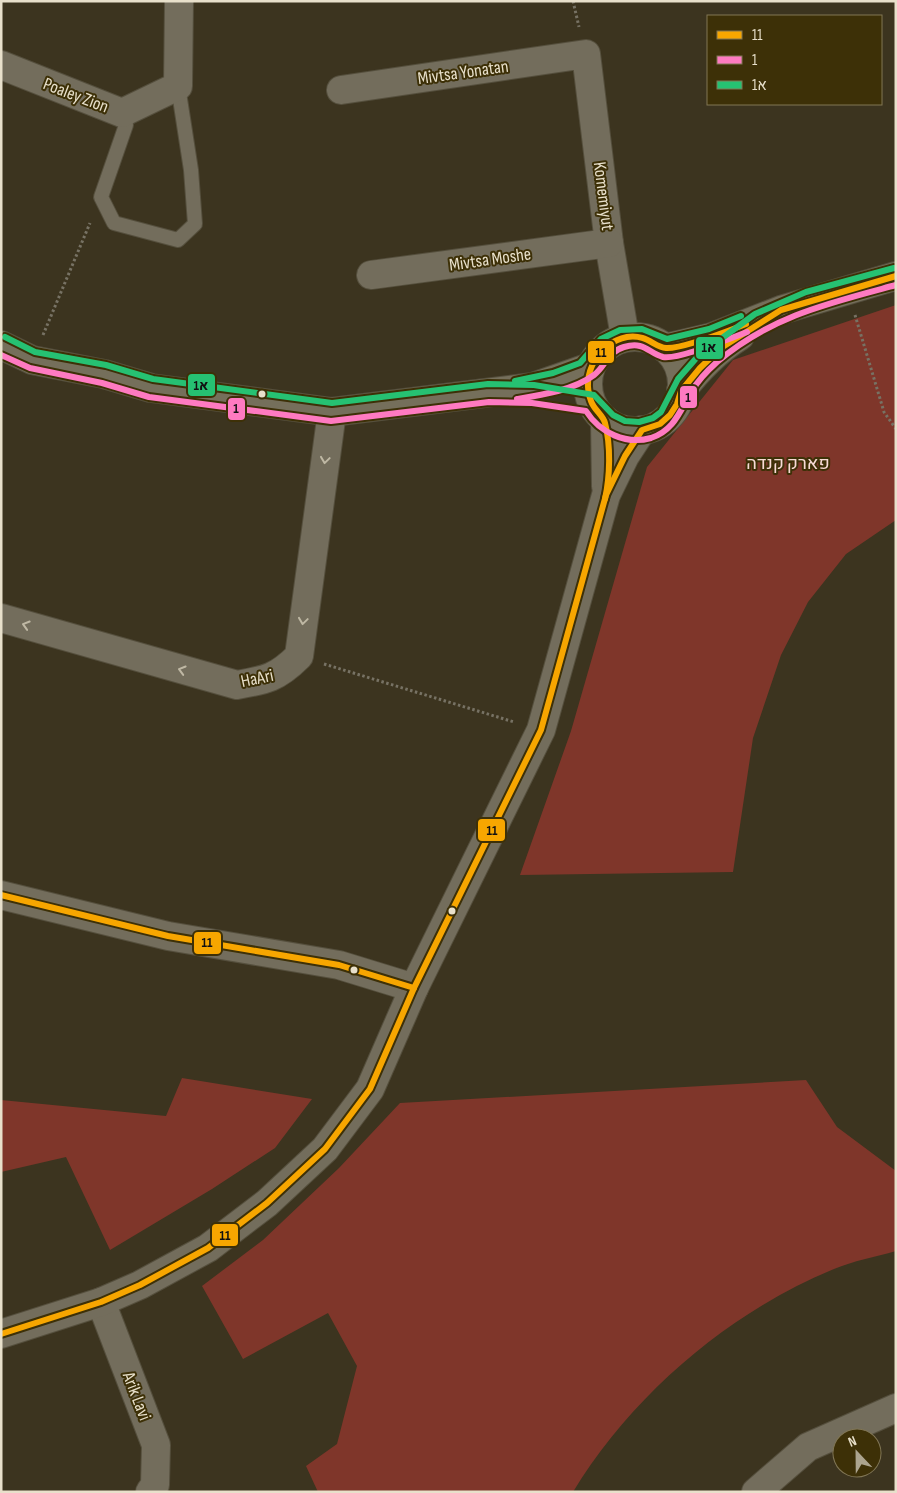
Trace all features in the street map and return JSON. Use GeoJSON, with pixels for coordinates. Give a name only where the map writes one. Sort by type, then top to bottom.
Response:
{"type":"FeatureCollection","features":[{"type":"Feature","properties":{"kind":"street"},"geometry":{"type":"LineString","coordinates":[[178,86],[179,1]]}},
{"type":"Feature","properties":{"kind":"street","name":"Mivtsa Yonatan"},"geometry":{"type":"LineString","coordinates":[[341,90],[586,54]]}},
{"type":"Feature","properties":{"kind":"street","name":"Komemiyut"},"geometry":{"type":"LineString","coordinates":[[586,54],[610,244],[625,337]]}},
{"type":"Feature","properties":{"kind":"street","name":"Poaley Zion"},"geometry":{"type":"LineString","coordinates":[[1,65],[122,113],[178,86]]}},
{"type":"Feature","properties":{"kind":"street","name":"Mivtsa Moshe"},"geometry":{"type":"LineString","coordinates":[[371,275],[610,244]]}},
{"type":"Feature","properties":{"kind":"street"},"geometry":{"type":"LineString","coordinates":[[665,348],[712,337],[782,310],[896,276]]}},
{"type":"Feature","properties":{"kind":"street"},"geometry":{"type":"LineString","coordinates":[[488,394],[533,394],[598,411],[626,430],[642,430],[660,424],[670,415],[677,404],[681,391],[720,348],[782,310]]}},
{"type":"Feature","properties":{"kind":"street"},"geometry":{"type":"LineString","coordinates":[[606,495],[598,411],[588,388],[590,367],[605,347],[625,337],[646,338],[665,348],[678,366],[681,391]]}},
{"type":"Feature","properties":{"kind":"street"},"geometry":{"type":"LineString","coordinates":[[1,345],[32,360],[104,374],[152,388],[332,412],[533,388],[590,367]]}},
{"type":"Feature","properties":{"kind":"street"},"geometry":{"type":"LineString","coordinates":[[298,656],[332,412]]}},
{"type":"Feature","properties":{"kind":"street"},"geometry":{"type":"LineString","coordinates":[[1,1334],[100,1302],[140,1285],[208,1248],[267,1203],[324,1149],[370,1089],[414,988],[541,730],[606,495],[625,456],[642,430]]}},
{"type":"Feature","properties":{"kind":"street","name":"HaAri"},"geometry":{"type":"LineString","coordinates":[[1,618],[237,685],[258,681],[282,673],[298,656]]}},
{"type":"Feature","properties":{"kind":"street"},"geometry":{"type":"LineString","coordinates":[[1,895],[168,936],[339,965],[414,988]]}},
{"type":"Feature","properties":{"kind":"street","name":"Arik Lavi"},"geometry":{"type":"LineString","coordinates":[[100,1302],[156,1445],[155,1485],[150,1492]]}},
{"type":"Feature","properties":{"kind":"street"},"geometry":{"type":"LineString","coordinates":[[756,1492],[808,1448],[896,1408]]}},
{"type":"Feature","properties":{"kind":"lane"},"geometry":{"type":"LineString","coordinates":[[122,113],[126,125],[101,197],[114,223],[178,240],[195,224],[191,170],[178,86]]}},
{"type":"Feature","properties":{"kind":"path"},"geometry":{"type":"LineString","coordinates":[[32,360],[101,197]]}},
{"type":"Feature","properties":{"kind":"path"},"geometry":{"type":"LineString","coordinates":[[847,290],[884,412],[896,429]]}},
{"type":"Feature","properties":{"kind":"path"},"geometry":{"type":"LineString","coordinates":[[298,656],[541,730]]}},
{"type":"Feature","properties":{"kind":"green space","name":"פארק קנדה"},"geometry":{"type":"Polygon","coordinates":[[[896,305],[896,520],[846,554],[808,602],[781,655],[753,738],[733,872],[520,875],[571,731],[647,467],[733,360],[896,305]]]}},
{"type":"Feature","properties":{"kind":"green space"},"geometry":{"type":"Polygon","coordinates":[[[182,1078],[312,1099],[275,1148],[212,1189],[110,1250],[66,1157],[1,1172],[1,1100],[166,1116],[182,1078]]]}},
{"type":"Feature","properties":{"kind":"green space"},"geometry":{"type":"Polygon","coordinates":[[[806,1080],[837,1127],[896,1171],[896,1251],[841,1266],[795,1287],[757,1308],[721,1333],[686,1360],[624,1422],[597,1456],[573,1492],[318,1492],[306,1466],[337,1444],[357,1366],[328,1313],[243,1359],[202,1286],[263,1240],[339,1168],[400,1103],[806,1080]]]}},
{"type":"Feature","properties":{"kind":"transit line","name":"1א"},"geometry":{"type":"LineString","coordinates":[[5,337],[35,352],[106,365],[153,379],[332,403],[488,384],[534,385],[594,395],[613,415],[625,421],[639,422],[653,418],[661,412],[678,379],[699,355],[755,314],[806,292],[894,268]]}},
{"type":"Feature","properties":{"kind":"transit line","name":"11"},"geometry":{"type":"LineString","coordinates":[[1,1334],[101,1302],[140,1285],[208,1248],[267,1203],[325,1149],[370,1089],[414,988],[541,730],[606,495],[625,456],[642,430],[660,424],[670,415],[677,404],[681,391],[700,368],[721,348],[781,310],[896,276]]}},
{"type":"Feature","properties":{"kind":"transit line","name":"1"},"geometry":{"type":"LineString","coordinates":[[1,355],[30,368],[102,383],[149,397],[331,421],[489,402],[532,403],[586,411],[606,431],[623,438],[642,440],[651,438],[666,430],[676,419],[694,387],[706,372],[737,346],[758,333],[780,322],[824,305],[896,285]]}},
{"type":"Feature","properties":{"kind":"transit line","name":"1א"},"geometry":{"type":"LineString","coordinates":[[515,381],[553,373],[580,363],[601,339],[620,330],[642,329],[667,339],[709,329],[741,316]]}},
{"type":"Feature","properties":{"kind":"transit line","name":"11"},"geometry":{"type":"LineString","coordinates":[[605,499],[609,461],[607,432],[604,420],[592,404],[588,391],[590,370],[600,353],[617,340],[627,337],[640,337],[662,347],[674,348],[706,339],[746,324]]}},
{"type":"Feature","properties":{"kind":"transit line","name":"1"},"geometry":{"type":"LineString","coordinates":[[517,399],[537,396],[577,385],[594,375],[614,352],[624,347],[642,346],[663,357],[670,357],[705,348],[747,332]]}},
{"type":"Feature","properties":{"kind":"transit line","name":"11"},"geometry":{"type":"LineString","coordinates":[[1,895],[168,936],[339,965],[414,988]]}}]}
